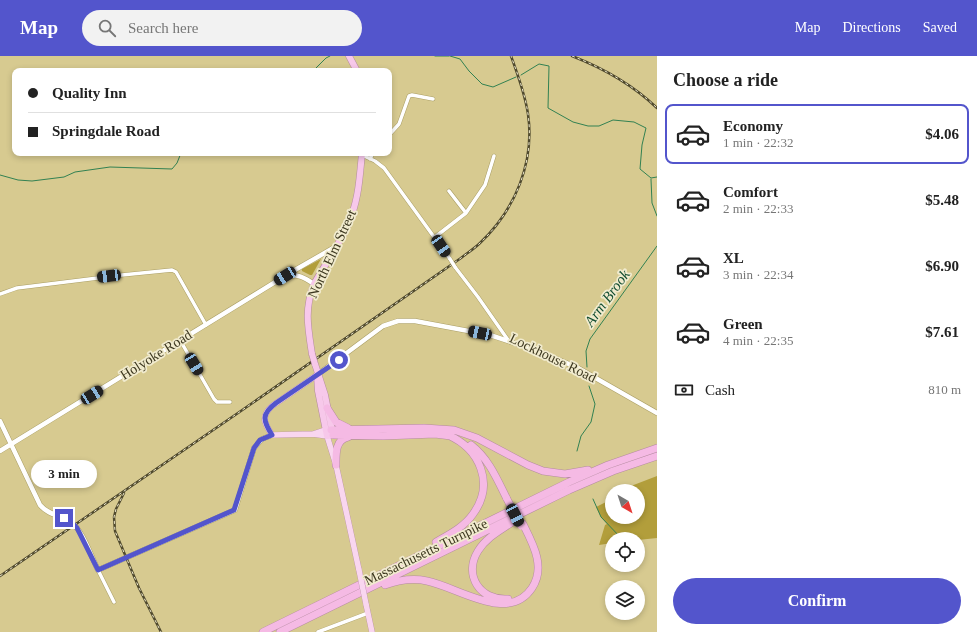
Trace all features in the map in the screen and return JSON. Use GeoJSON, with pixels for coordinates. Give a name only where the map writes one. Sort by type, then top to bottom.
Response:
{"type":"FeatureCollection","features":[{"type":"Feature","properties":{"kind":"highway"},"geometry":{"type":"LineString","coordinates":[[349,56],[356,68]]}},
{"type":"Feature","properties":{"kind":"highway","name":"North Elm Street"},"geometry":{"type":"LineString","coordinates":[[317,375],[307,322],[308,304],[314,284],[344,233],[354,210],[362,156]]}},
{"type":"Feature","properties":{"kind":"highway"},"geometry":{"type":"LineString","coordinates":[[317,375],[325,395],[329,433]]}},
{"type":"Feature","properties":{"kind":"highway"},"geometry":{"type":"LineString","coordinates":[[317,375],[317,386],[329,433]]}},
{"type":"Feature","properties":{"kind":"highway"},"geometry":{"type":"LineString","coordinates":[[327,408],[338,423],[356,433]]}},
{"type":"Feature","properties":{"kind":"highway"},"geometry":{"type":"LineString","coordinates":[[290,627],[395,581],[428,581],[484,601],[497,604],[516,601],[530,591],[538,571],[535,549],[509,498],[481,454],[463,440],[448,433],[424,428],[356,433],[329,433]]}},
{"type":"Feature","properties":{"kind":"highway"},"geometry":{"type":"LineString","coordinates":[[448,433],[454,430],[473,437],[545,472],[562,474],[573,473],[608,465]]}},
{"type":"Feature","properties":{"kind":"highway"},"geometry":{"type":"LineString","coordinates":[[336,465],[336,451],[340,442],[344,438],[356,433]]}},
{"type":"Feature","properties":{"kind":"highway"},"geometry":{"type":"LineString","coordinates":[[366,581],[456,530],[469,519],[477,508],[482,496],[483,486],[479,464],[473,453],[467,447],[448,433]]}},
{"type":"Feature","properties":{"kind":"highway","name":"Massachusetts Turnpike"},"geometry":{"type":"LineString","coordinates":[[263,632],[569,482],[608,465],[657,448]]}},
{"type":"Feature","properties":{"kind":"highway","name":"Massachusetts Turnpike"},"geometry":{"type":"LineString","coordinates":[[280,632],[569,490],[613,471],[657,456]]}},
{"type":"Feature","properties":{"kind":"highway"},"geometry":{"type":"LineString","coordinates":[[522,525],[533,556],[534,569],[531,582],[524,591],[514,597],[502,599],[491,597],[479,588],[473,576],[474,562],[481,547],[489,538],[500,530],[569,490]]}},
{"type":"Feature","properties":{"kind":"main road"},"geometry":{"type":"LineString","coordinates":[[317,375],[276,403],[266,412],[264,416],[265,422],[272,435],[329,433],[372,632]]}},
{"type":"Feature","properties":{"kind":"street"},"geometry":{"type":"LineString","coordinates":[[392,132],[399,124],[409,96],[412,94],[433,99]]}},
{"type":"Feature","properties":{"kind":"street","name":"Lockhouse Road"},"geometry":{"type":"LineString","coordinates":[[365,156],[384,168],[508,340],[547,354],[568,364],[657,413]]}},
{"type":"Feature","properties":{"kind":"street"},"geometry":{"type":"LineString","coordinates":[[435,237],[466,213],[485,185],[494,156]]}},
{"type":"Feature","properties":{"kind":"street"},"geometry":{"type":"LineString","coordinates":[[449,191],[466,213]]}},
{"type":"Feature","properties":{"kind":"street","name":"Holyoke Road"},"geometry":{"type":"LineString","coordinates":[[0,451],[285,276],[335,247]]}},
{"type":"Feature","properties":{"kind":"street"},"geometry":{"type":"LineString","coordinates":[[0,294],[17,288],[122,274],[172,270],[176,272],[206,325]]}},
{"type":"Feature","properties":{"kind":"street"},"geometry":{"type":"LineString","coordinates":[[285,276],[290,274],[299,275],[314,284]]}},
{"type":"Feature","properties":{"kind":"street"},"geometry":{"type":"LineString","coordinates":[[317,375],[378,330],[389,323],[398,321],[410,321],[437,325],[508,340]]}},
{"type":"Feature","properties":{"kind":"street"},"geometry":{"type":"LineString","coordinates":[[180,340],[214,399],[217,402],[230,402]]}},
{"type":"Feature","properties":{"kind":"street"},"geometry":{"type":"LineString","coordinates":[[0,421],[40,505],[47,512],[67,520],[74,525],[84,540],[114,602]]}},
{"type":"Feature","properties":{"kind":"street"},"geometry":{"type":"LineString","coordinates":[[98,570],[234,510],[254,448],[259,442],[272,435]]}},
{"type":"Feature","properties":{"kind":"street"},"geometry":{"type":"LineString","coordinates":[[318,632],[368,613]]}},
{"type":"Feature","properties":{"kind":"shaded area"},"geometry":{"type":"Polygon","coordinates":[[[321,259],[312,275],[302,271],[302,269],[321,259]]]}},
{"type":"Feature","properties":{"kind":"shaded area"},"geometry":{"type":"Polygon","coordinates":[[[657,476],[657,538],[645,539],[645,532],[605,532],[605,544],[599,545],[605,525],[607,524],[645,524],[645,484],[636,484],[657,476]]]}},
{"type":"Feature","properties":{"kind":"shaded area"},"geometry":{"type":"Polygon","coordinates":[[[605,502],[605,522],[601,517],[596,507],[605,502]]]}},
{"type":"Feature","properties":{"kind":"waterway"},"geometry":{"type":"LineString","coordinates":[[316,68],[330,56]]}},
{"type":"Feature","properties":{"kind":"waterway"},"geometry":{"type":"LineString","coordinates":[[435,56],[449,56]]}},
{"type":"Feature","properties":{"kind":"waterway"},"geometry":{"type":"LineString","coordinates":[[450,56],[460,59],[482,84],[493,87],[516,77]]}},
{"type":"Feature","properties":{"kind":"waterway"},"geometry":{"type":"LineString","coordinates":[[521,75],[539,64],[549,66],[548,108],[573,122],[588,126],[599,126],[613,120],[634,122],[646,128],[642,145],[640,169],[651,178],[657,177]]}},
{"type":"Feature","properties":{"kind":"waterway"},"geometry":{"type":"LineString","coordinates":[[0,175],[18,180],[32,181],[64,177],[75,172],[110,167],[172,169],[177,163],[180,156]]}},
{"type":"Feature","properties":{"kind":"waterway","name":"Arm Brook"},"geometry":{"type":"LineString","coordinates":[[651,179],[652,203],[657,216]]}},
{"type":"Feature","properties":{"kind":"waterway","name":"Arm Brook"},"geometry":{"type":"LineString","coordinates":[[587,367],[586,351],[590,339],[657,246]]}},
{"type":"Feature","properties":{"kind":"waterway","name":"Arm Brook"},"geometry":{"type":"LineString","coordinates":[[577,451],[581,436],[591,422],[595,404],[589,386]]}},
{"type":"Feature","properties":{"kind":"waterway","name":"Arm Brook"},"geometry":{"type":"LineString","coordinates":[[593,499],[601,517],[615,532]]}},
{"type":"Feature","properties":{"kind":"railway"},"geometry":{"type":"LineString","coordinates":[[0,576],[238,413],[461,258],[480,243],[503,216],[512,200],[520,184],[528,150],[529,132],[527,107],[511,56]]}},
{"type":"Feature","properties":{"kind":"railway"},"geometry":{"type":"LineString","coordinates":[[572,56],[617,78],[638,92],[657,108]]}},
{"type":"Feature","properties":{"kind":"railway"},"geometry":{"type":"LineString","coordinates":[[124,493],[116,509],[114,517],[115,531],[139,588],[161,632]]}},
{"type":"Feature","properties":{"kind":"route"},"geometry":{"type":"LineString","coordinates":[[64,518],[77,528],[98,570],[234,510],[252,452],[256,444],[260,440],[272,435],[265,422],[264,416],[266,412],[276,403],[339,360]]}}]}
